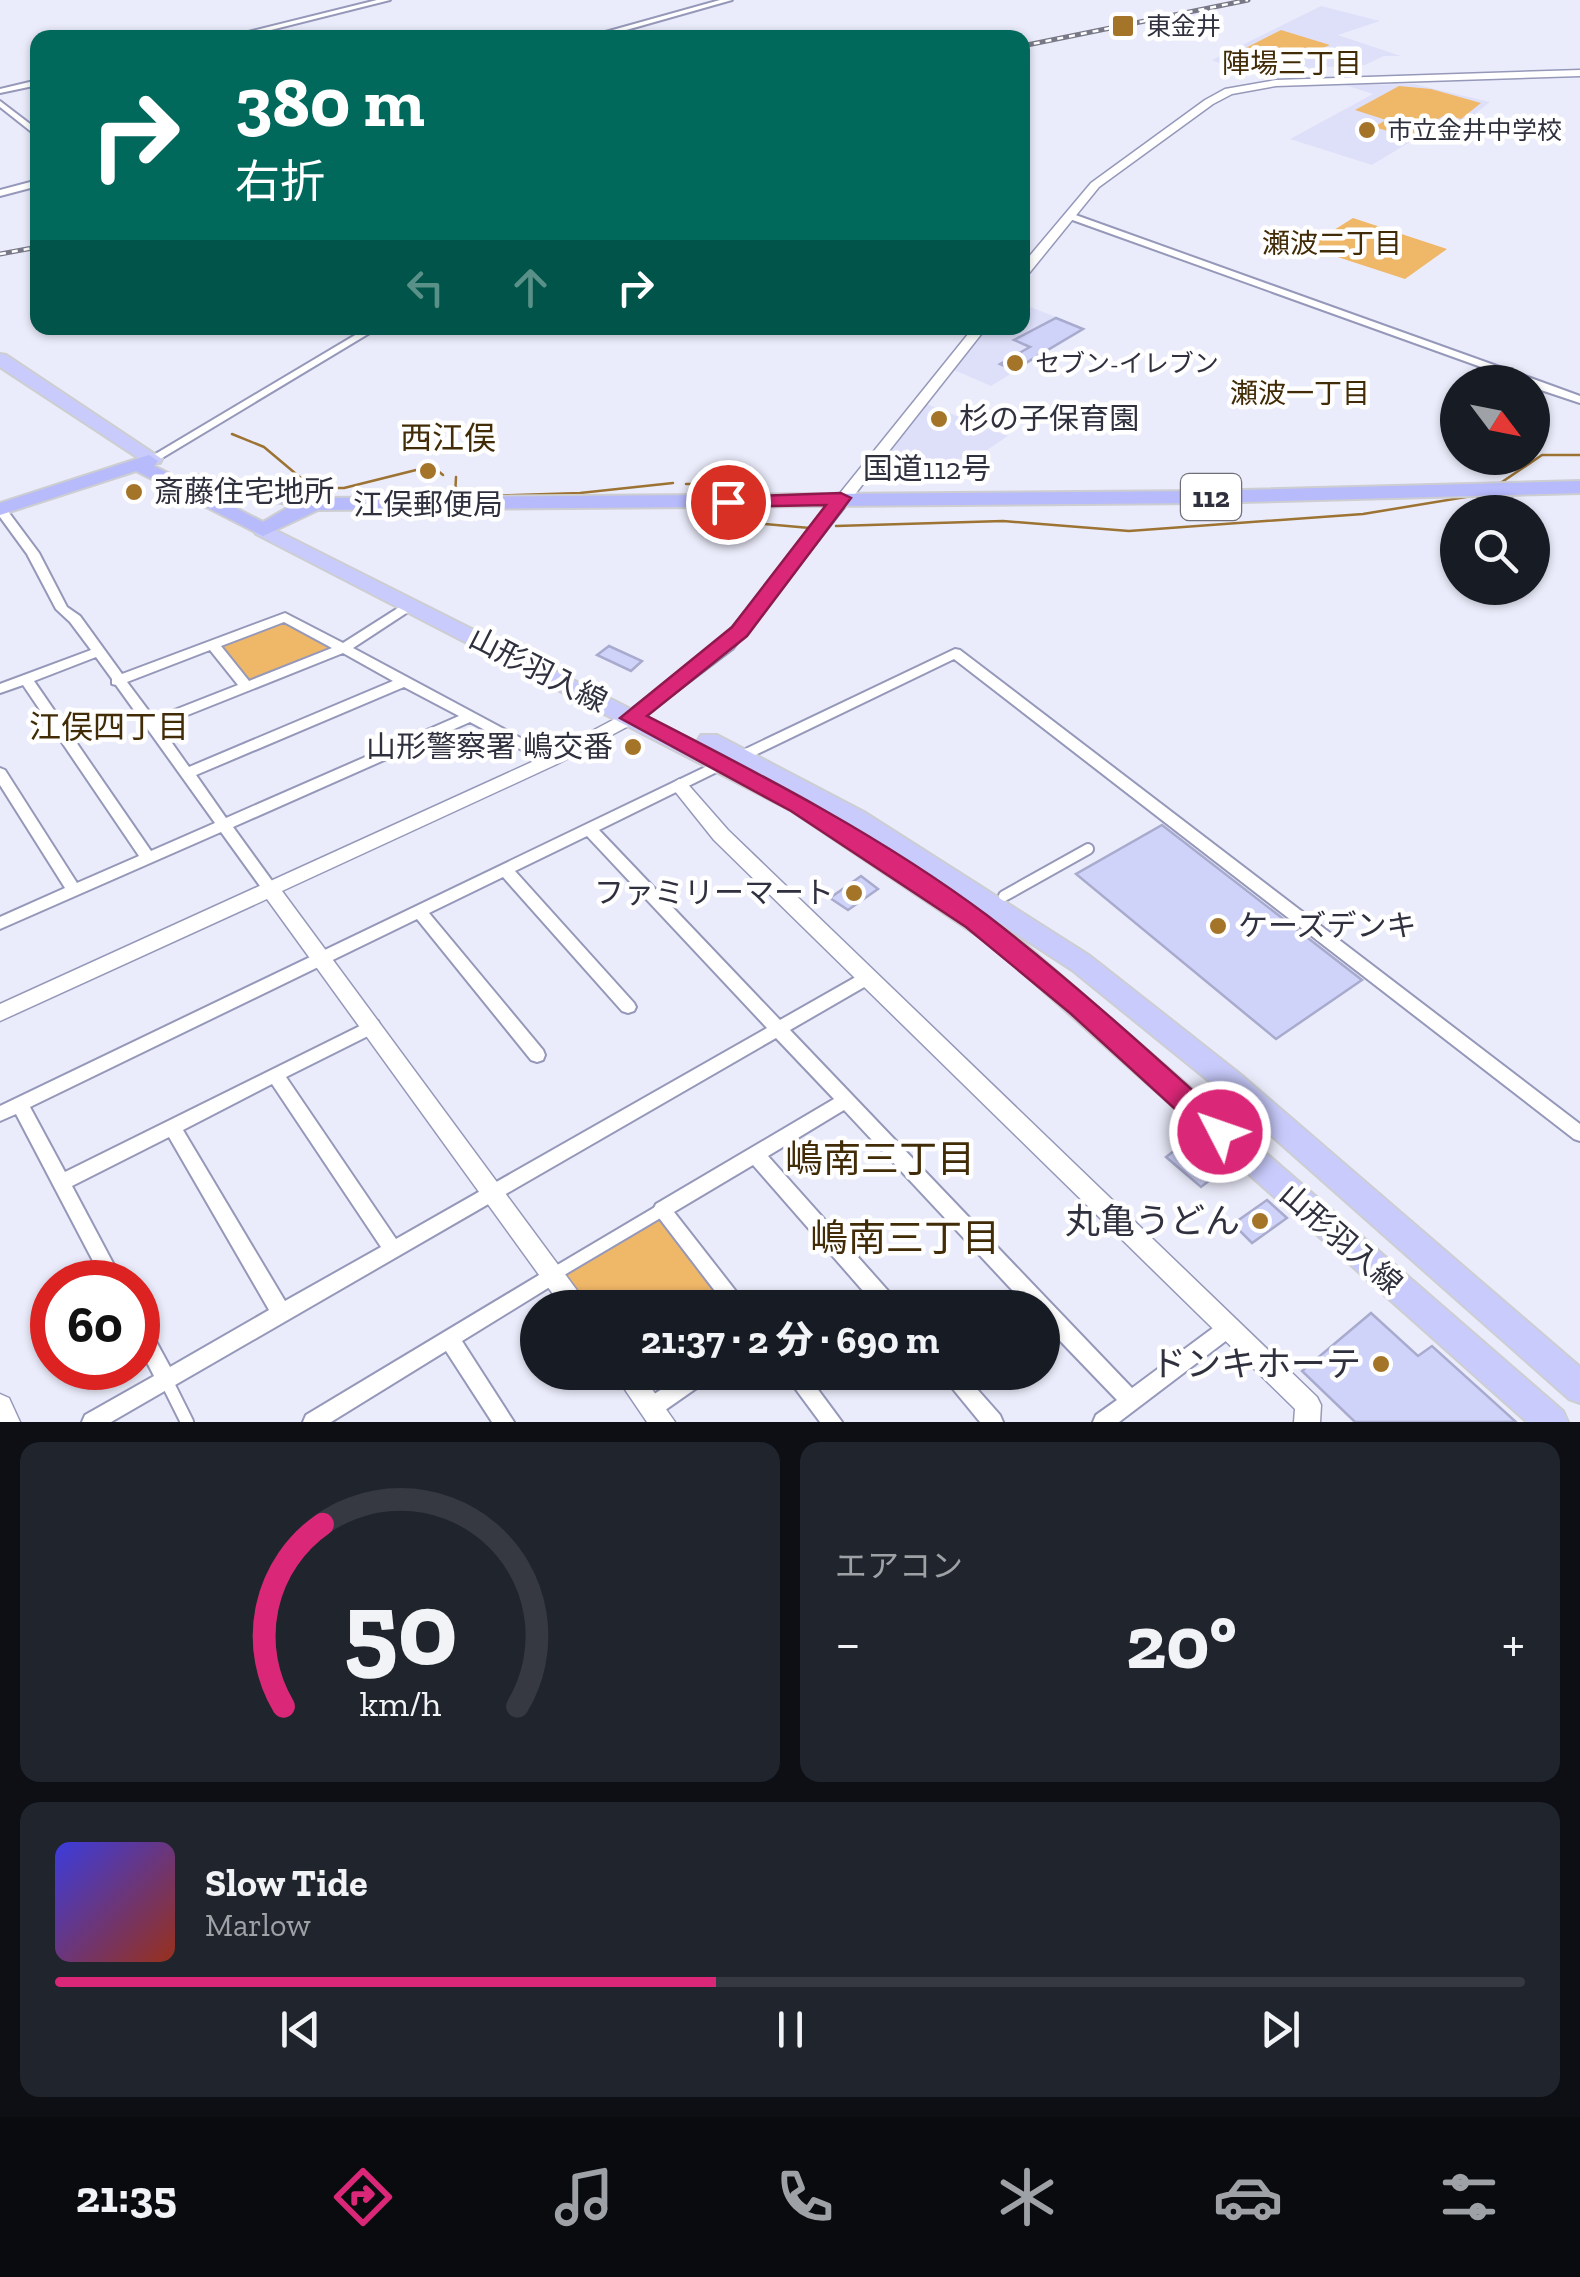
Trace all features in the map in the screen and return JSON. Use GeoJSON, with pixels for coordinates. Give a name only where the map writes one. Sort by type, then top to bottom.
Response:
{"type":"FeatureCollection","features":[{"type":"Feature","properties":{"kind":"highway"},"geometry":{"type":"LineString","coordinates":[[146,462],[270,526]]}},
{"type":"Feature","properties":{"kind":"highway"},"geometry":{"type":"LineString","coordinates":[[0,509],[146,462],[196,481],[317,504]]}},
{"type":"Feature","properties":{"kind":"highway"},"geometry":{"type":"LineString","coordinates":[[196,481],[270,526]]}},
{"type":"Feature","properties":{"kind":"highway","name":"国道112号"},"geometry":{"type":"LineString","coordinates":[[270,526],[297,510],[317,504],[1406,494],[1580,487]]}},
{"type":"Feature","properties":{"kind":"main road"},"geometry":{"type":"LineString","coordinates":[[0,359],[44,395]]}},
{"type":"Feature","properties":{"kind":"main road"},"geometry":{"type":"LineString","coordinates":[[0,370],[146,462]]}},
{"type":"Feature","properties":{"kind":"main road","name":"山形羽入線"},"geometry":{"type":"LineString","coordinates":[[270,526],[409,605],[638,713]]}},
{"type":"Feature","properties":{"kind":"main road","name":"山形羽入線"},"geometry":{"type":"LineString","coordinates":[[270,526],[732,760],[855,818],[1081,962],[1230,1082],[1580,1388]]}},
{"type":"Feature","properties":{"kind":"main road","name":"山形羽入線"},"geometry":{"type":"LineString","coordinates":[[732,760],[1002,939],[1550,1422]]}},
{"type":"Feature","properties":{"kind":"street"},"geometry":{"type":"LineString","coordinates":[[260,30],[386,0]]}},
{"type":"Feature","properties":{"kind":"street"},"geometry":{"type":"LineString","coordinates":[[616,30],[728,0]]}},
{"type":"Feature","properties":{"kind":"street"},"geometry":{"type":"LineString","coordinates":[[1030,264],[1096,185],[1208,102],[1239,89],[1276,82],[1580,73]]}},
{"type":"Feature","properties":{"kind":"street"},"geometry":{"type":"LineString","coordinates":[[0,91],[30,84]]}},
{"type":"Feature","properties":{"kind":"street"},"geometry":{"type":"LineString","coordinates":[[0,103],[30,128]]}},
{"type":"Feature","properties":{"kind":"street"},"geometry":{"type":"LineString","coordinates":[[0,193],[30,185]]}},
{"type":"Feature","properties":{"kind":"street"},"geometry":{"type":"LineString","coordinates":[[1070,216],[1482,365]]}},
{"type":"Feature","properties":{"kind":"street"},"geometry":{"type":"LineString","coordinates":[[146,462],[362,335]]}},
{"type":"Feature","properties":{"kind":"street"},"geometry":{"type":"LineString","coordinates":[[0,1012],[551,760],[638,713],[740,632],[841,498],[973,335]]}},
{"type":"Feature","properties":{"kind":"street"},"geometry":{"type":"LineString","coordinates":[[1550,389],[1580,400]]}},
{"type":"Feature","properties":{"kind":"street"},"geometry":{"type":"LineString","coordinates":[[0,509],[33,553],[62,609],[75,619],[565,1290]]}},
{"type":"Feature","properties":{"kind":"street"},"geometry":{"type":"LineString","coordinates":[[150,725],[344,648],[409,605]]}},
{"type":"Feature","properties":{"kind":"street"},"geometry":{"type":"LineString","coordinates":[[117,681],[285,618],[551,760]]}},
{"type":"Feature","properties":{"kind":"street"},"geometry":{"type":"LineString","coordinates":[[212,644],[246,686]]}},
{"type":"Feature","properties":{"kind":"street"},"geometry":{"type":"LineString","coordinates":[[0,690],[98,652]]}},
{"type":"Feature","properties":{"kind":"street"},"geometry":{"type":"LineString","coordinates":[[0,1114],[956,653],[1580,1134]]}},
{"type":"Feature","properties":{"kind":"street"},"geometry":{"type":"LineString","coordinates":[[26,680],[148,858]]}},
{"type":"Feature","properties":{"kind":"street"},"geometry":{"type":"LineString","coordinates":[[186,774],[405,681]]}},
{"type":"Feature","properties":{"kind":"street"},"geometry":{"type":"LineString","coordinates":[[0,923],[470,717]]}},
{"type":"Feature","properties":{"kind":"street"},"geometry":{"type":"LineString","coordinates":[[0,773],[74,891]]}},
{"type":"Feature","properties":{"kind":"street"},"geometry":{"type":"LineString","coordinates":[[679,785],[720,834],[1314,1416]]}},
{"type":"Feature","properties":{"kind":"street"},"geometry":{"type":"LineString","coordinates":[[590,830],[1025,1290]]}},
{"type":"Feature","properties":{"kind":"street"},"geometry":{"type":"LineString","coordinates":[[1004,896],[1088,848]]}},
{"type":"Feature","properties":{"kind":"street"},"geometry":{"type":"LineString","coordinates":[[506,870],[628,1008]]}},
{"type":"Feature","properties":{"kind":"street"},"geometry":{"type":"LineString","coordinates":[[419,911],[537,1055]]}},
{"type":"Feature","properties":{"kind":"street"},"geometry":{"type":"LineString","coordinates":[[92,1422],[867,978]]}},
{"type":"Feature","properties":{"kind":"street"},"geometry":{"type":"LineString","coordinates":[[61,1183],[372,1026]]}},
{"type":"Feature","properties":{"kind":"street"},"geometry":{"type":"LineString","coordinates":[[275,1075],[393,1250]]}},
{"type":"Feature","properties":{"kind":"street"},"geometry":{"type":"LineString","coordinates":[[313,1422],[339,1415],[554,1274],[845,1101]]}},
{"type":"Feature","properties":{"kind":"street"},"geometry":{"type":"LineString","coordinates":[[20,1104],[102,1260]]}},
{"type":"Feature","properties":{"kind":"street"},"geometry":{"type":"LineString","coordinates":[[172,1127],[282,1314]]}},
{"type":"Feature","properties":{"kind":"street"},"geometry":{"type":"LineString","coordinates":[[756,1154],[876,1290]]}},
{"type":"Feature","properties":{"kind":"street"},"geometry":{"type":"LineString","coordinates":[[662,1210],[726,1290]]}},
{"type":"Feature","properties":{"kind":"street"},"geometry":{"type":"LineString","coordinates":[[1060,1327],[1131,1401]]}},
{"type":"Feature","properties":{"kind":"street"},"geometry":{"type":"LineString","coordinates":[[1104,1422],[1228,1328]]}},
{"type":"Feature","properties":{"kind":"street"},"geometry":{"type":"LineString","coordinates":[[450,1340],[504,1422]]}},
{"type":"Feature","properties":{"kind":"street"},"geometry":{"type":"LineString","coordinates":[[160,1368],[187,1422]]}},
{"type":"Feature","properties":{"kind":"street"},"geometry":{"type":"LineString","coordinates":[[639,1390],[657,1415],[684,1390]]}},
{"type":"Feature","properties":{"kind":"street"},"geometry":{"type":"LineString","coordinates":[[806,1390],[832,1422]]}},
{"type":"Feature","properties":{"kind":"street"},"geometry":{"type":"LineString","coordinates":[[965,1390],[993,1422]]}},
{"type":"Feature","properties":{"kind":"street"},"geometry":{"type":"LineString","coordinates":[[0,1406],[7,1422]]}},
{"type":"Feature","properties":{"kind":"shaded area"},"geometry":{"type":"Polygon","coordinates":[[[1321,6],[1380,21],[1338,35],[1401,56],[1384,56],[1365,65],[1273,70],[1234,69],[1212,60],[1321,6]]]}},
{"type":"Feature","properties":{"kind":"shaded area"},"geometry":{"type":"Polygon","coordinates":[[[1281,30],[1330,45],[1265,65],[1224,59],[1281,30]]]}},
{"type":"Feature","properties":{"kind":"shaded area","name":"市立金井中学校"},"geometry":{"type":"Polygon","coordinates":[[[1414,84],[1490,102],[1465,122],[1448,119],[1372,165],[1290,139],[1373,94],[1345,85],[1414,84]]]}},
{"type":"Feature","properties":{"kind":"shaded area"},"geometry":{"type":"Polygon","coordinates":[[[1399,86],[1431,89],[1481,103],[1461,119],[1445,115],[1408,137],[1374,127],[1386,120],[1355,110],[1399,86]]]}},
{"type":"Feature","properties":{"kind":"shaded area"},"geometry":{"type":"Polygon","coordinates":[[[1353,218],[1447,249],[1405,279],[1307,247],[1353,218]]]}},
{"type":"Feature","properties":{"kind":"shaded area"},"geometry":{"type":"Polygon","coordinates":[[[1030,307],[1086,329],[991,386],[954,370],[982,335],[1030,335],[1030,307]]]}},
{"type":"Feature","properties":{"kind":"shaded area","name":"杉の子保育園"},"geometry":{"type":"Polygon","coordinates":[[[924,403],[1008,436],[974,459],[880,460],[924,403]]]}},
{"type":"Feature","properties":{"kind":"shaded area"},"geometry":{"type":"Polygon","coordinates":[[[285,617],[344,648],[246,686],[212,644],[285,617]]]}},
{"type":"Feature","properties":{"kind":"shaded area"},"geometry":{"type":"Polygon","coordinates":[[[662,1210],[726,1290],[566,1290],[554,1274],[662,1210]]]}},
{"type":"Feature","properties":{"kind":"building"},"geometry":{"type":"Polygon","coordinates":[[[1056,318],[1083,329],[1014,370],[1000,364],[1030,347],[1014,340],[1056,318]]]}},
{"type":"Feature","properties":{"kind":"building"},"geometry":{"type":"Polygon","coordinates":[[[609,646],[642,661],[631,671],[597,655],[609,646]]]}},
{"type":"Feature","properties":{"kind":"building","name":"ケーズデンキ"},"geometry":{"type":"Polygon","coordinates":[[[1162,825],[1362,980],[1276,1039],[1076,874],[1162,825]]]}},
{"type":"Feature","properties":{"kind":"building","name":"ファミリーマート"},"geometry":{"type":"Polygon","coordinates":[[[861,876],[878,889],[848,910],[830,898],[861,876]]]}},
{"type":"Feature","properties":{"kind":"building"},"geometry":{"type":"Polygon","coordinates":[[[1196,1134],[1231,1164],[1201,1187],[1166,1157],[1196,1134]]]}},
{"type":"Feature","properties":{"kind":"building","name":"丸亀うどん"},"geometry":{"type":"Polygon","coordinates":[[[1267,1200],[1287,1218],[1252,1243],[1233,1224],[1267,1200]]]}},
{"type":"Feature","properties":{"kind":"building","name":"ドンキホーテ"},"geometry":{"type":"Polygon","coordinates":[[[1371,1313],[1418,1356],[1432,1346],[1516,1422],[1355,1422],[1302,1371],[1371,1313]]]}},
{"type":"Feature","properties":{"kind":"waterway"},"geometry":{"type":"LineString","coordinates":[[232,434],[264,447],[308,484],[328,488],[344,488],[432,466],[443,475]]}},
{"type":"Feature","properties":{"kind":"waterway"},"geometry":{"type":"LineString","coordinates":[[1499,484],[1542,455],[1580,455]]}},
{"type":"Feature","properties":{"kind":"waterway"},"geometry":{"type":"LineString","coordinates":[[456,477],[455,497],[580,493],[673,483]]}},
{"type":"Feature","properties":{"kind":"waterway"},"geometry":{"type":"LineString","coordinates":[[686,484],[696,484],[712,495]]}},
{"type":"Feature","properties":{"kind":"waterway"},"geometry":{"type":"LineString","coordinates":[[836,526],[1003,521],[1129,531],[1363,514],[1440,501]]}},
{"type":"Feature","properties":{"kind":"waterway"},"geometry":{"type":"LineString","coordinates":[[742,522],[810,528]]}},
{"type":"Feature","properties":{"kind":"railway"},"geometry":{"type":"LineString","coordinates":[[1030,44],[1248,0]]}},
{"type":"Feature","properties":{"kind":"railway"},"geometry":{"type":"LineString","coordinates":[[0,254],[30,248]]}},
{"type":"Feature","properties":{"kind":"place","name":"東金井"},"geometry":{"type":"Point","coordinates":[1123,26]}},
{"type":"Feature","properties":{"kind":"place","name":"市立金井中学校"},"geometry":{"type":"Point","coordinates":[1367,130]}},
{"type":"Feature","properties":{"kind":"place","name":"セブン-イレブン"},"geometry":{"type":"Point","coordinates":[1015,363]}},
{"type":"Feature","properties":{"kind":"place","name":"杉の子保育園"},"geometry":{"type":"Point","coordinates":[939,419]}},
{"type":"Feature","properties":{"kind":"place","name":"江俣郵便局"},"geometry":{"type":"Point","coordinates":[428,471]}},
{"type":"Feature","properties":{"kind":"place","name":"斎藤住宅地所"},"geometry":{"type":"Point","coordinates":[134,492]}},
{"type":"Feature","properties":{"kind":"place","name":"山形警察署 嶋交番"},"geometry":{"type":"Point","coordinates":[633,747]}},
{"type":"Feature","properties":{"kind":"place","name":"ファミリーマート"},"geometry":{"type":"Point","coordinates":[854,893]}},
{"type":"Feature","properties":{"kind":"place","name":"ケーズデンキ"},"geometry":{"type":"Point","coordinates":[1218,926]}},
{"type":"Feature","properties":{"kind":"place","name":"丸亀うどん"},"geometry":{"type":"Point","coordinates":[1260,1221]}},
{"type":"Feature","properties":{"kind":"place","name":"ドンキホーテ"},"geometry":{"type":"Point","coordinates":[1381,1364]}},
{"type":"Feature","properties":{"kind":"district","name":"陣場三丁目"},"geometry":{"type":"Point","coordinates":[1292,63]}},
{"type":"Feature","properties":{"kind":"district","name":"瀬波二丁目"},"geometry":{"type":"Point","coordinates":[1332,243]}},
{"type":"Feature","properties":{"kind":"district","name":"瀬波一丁目"},"geometry":{"type":"Point","coordinates":[1300,393]}},
{"type":"Feature","properties":{"kind":"district","name":"西江俣"},"geometry":{"type":"Point","coordinates":[448,438]}},
{"type":"Feature","properties":{"kind":"district","name":"江俣四丁目"},"geometry":{"type":"Point","coordinates":[109,727]}},
{"type":"Feature","properties":{"kind":"district","name":"嶋南三丁目"},"geometry":{"type":"Point","coordinates":[880,1159]}},
{"type":"Feature","properties":{"kind":"district","name":"嶋南三丁目"},"geometry":{"type":"Point","coordinates":[905,1238]}},
{"type":"Feature","properties":{"kind":"route"},"geometry":{"type":"LineString","coordinates":[[728,502],[841,498],[740,632],[632,718],[800,805],[1002,939],[1220,1132]]}}]}
